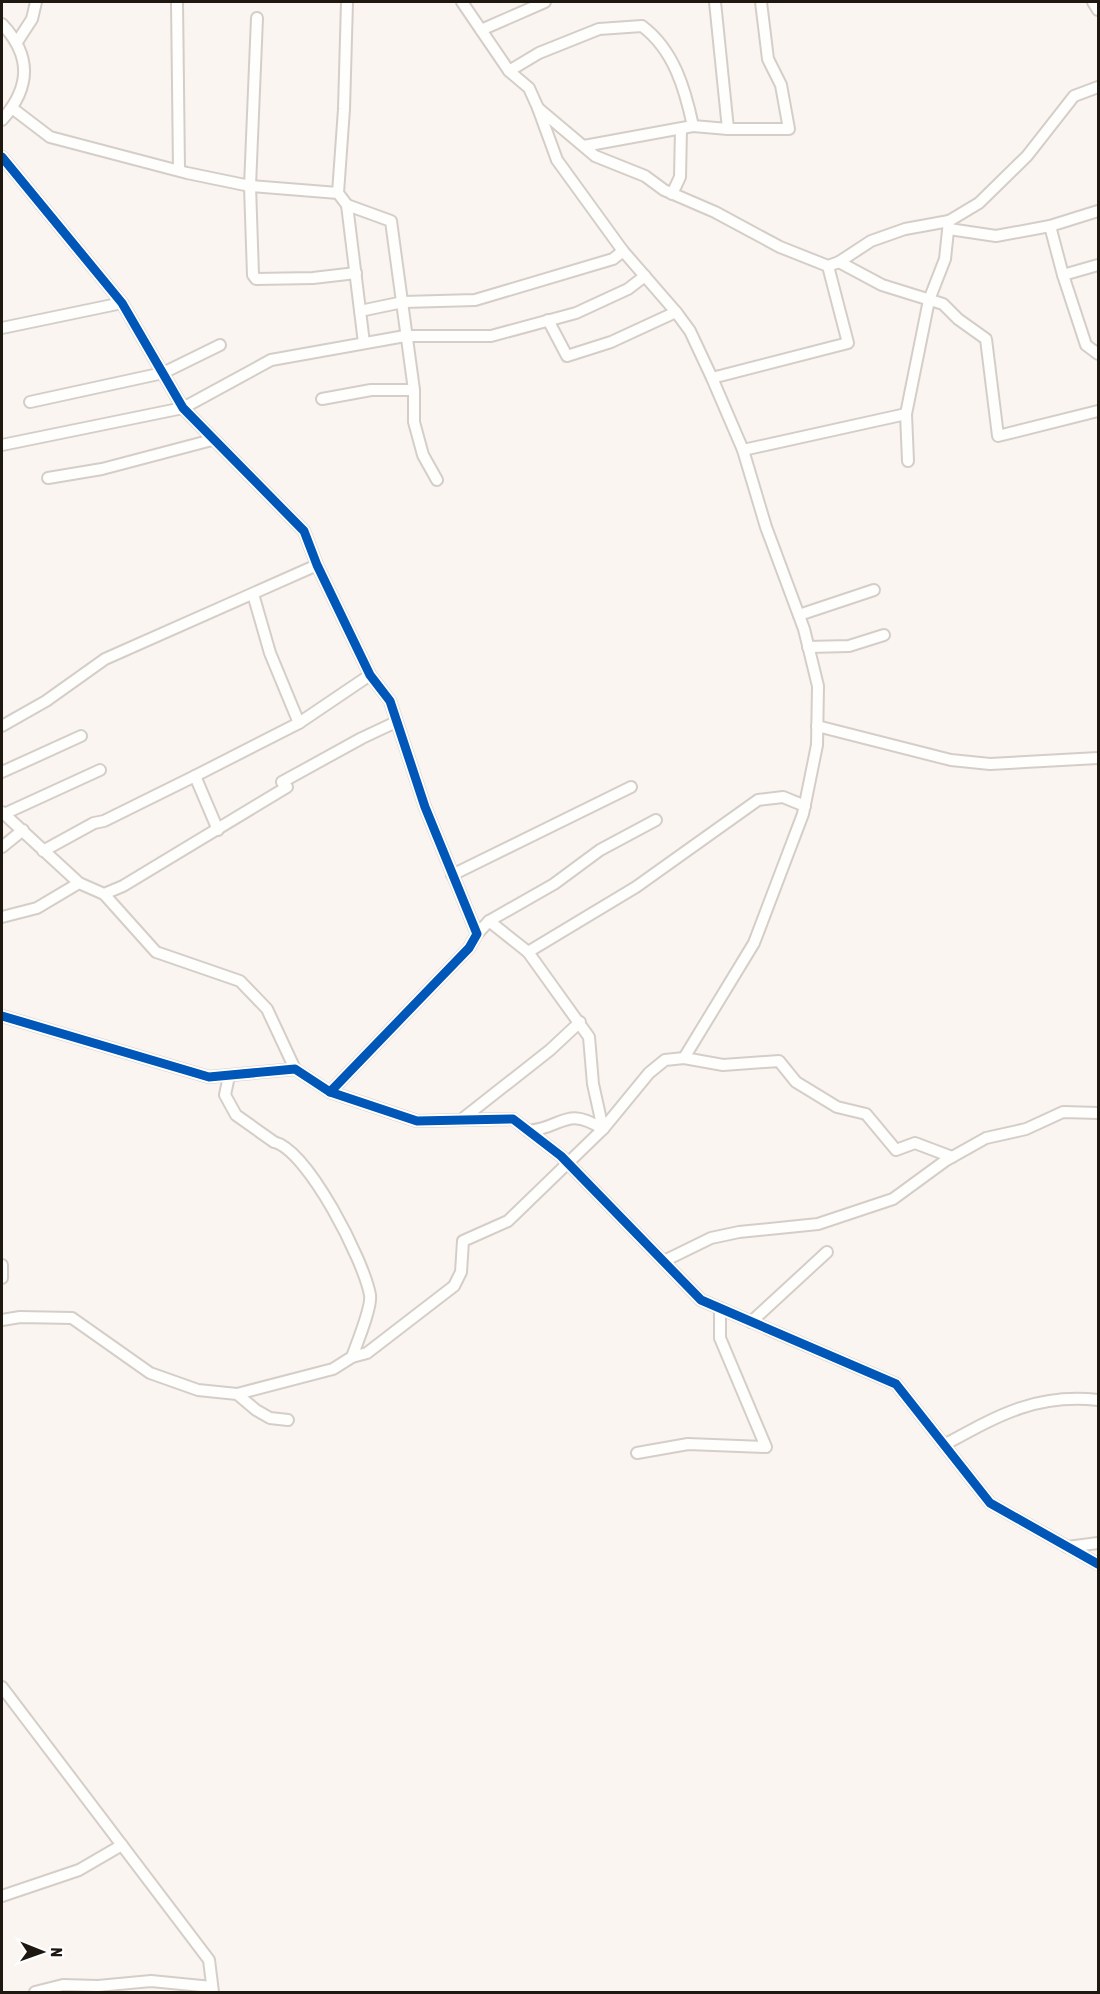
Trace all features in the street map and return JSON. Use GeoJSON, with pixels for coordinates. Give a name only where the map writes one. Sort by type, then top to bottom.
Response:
{"type":"FeatureCollection","features":[{"type":"Feature","properties":{"kind":"street"},"geometry":{"type":"LineString","coordinates":[[17,42],[32,19],[36,2]]}},
{"type":"Feature","properties":{"kind":"street"},"geometry":{"type":"LineString","coordinates":[[177,2],[179,170]]}},
{"type":"Feature","properties":{"kind":"street"},"geometry":{"type":"LineString","coordinates":[[347,2],[344,109],[338,193],[347,205],[364,343]]}},
{"type":"Feature","properties":{"kind":"street"},"geometry":{"type":"LineString","coordinates":[[462,2],[509,71],[529,88],[557,160],[623,251],[690,331],[742,450],[766,527],[798,615],[818,686],[818,745],[805,806],[754,942],[684,1058]]}},
{"type":"Feature","properties":{"kind":"street"},"geometry":{"type":"LineString","coordinates":[[481,30],[545,2]]}},
{"type":"Feature","properties":{"kind":"street"},"geometry":{"type":"LineString","coordinates":[[715,2],[728,129]]}},
{"type":"Feature","properties":{"kind":"street"},"geometry":{"type":"LineString","coordinates":[[584,146],[693,126],[728,129],[789,129],[781,85],[768,58],[761,2]]}},
{"type":"Feature","properties":{"kind":"street"},"geometry":{"type":"LineString","coordinates":[[1093,2],[1098,10]]}},
{"type":"Feature","properties":{"kind":"street"},"geometry":{"type":"LineString","coordinates":[[257,18],[250,186],[251,261],[256,279],[313,278],[356,273]]}},
{"type":"Feature","properties":{"kind":"street"},"geometry":{"type":"LineString","coordinates":[[2,24],[22,52],[24,72],[21,89],[12,108],[2,120]]}},
{"type":"Feature","properties":{"kind":"street"},"geometry":{"type":"LineString","coordinates":[[509,71],[539,53],[599,29],[642,26],[655,36],[683,83],[693,126]]}},
{"type":"Feature","properties":{"kind":"street"},"geometry":{"type":"LineString","coordinates":[[908,461],[906,414],[929,300],[945,259],[949,225],[979,203],[1028,156],[1074,96],[1098,87]]}},
{"type":"Feature","properties":{"kind":"street"},"geometry":{"type":"LineString","coordinates":[[12,108],[50,137],[250,186],[338,193]]}},
{"type":"Feature","properties":{"kind":"street"},"geometry":{"type":"LineString","coordinates":[[538,108],[595,156],[645,176],[672,194],[715,213],[780,247],[828,266],[839,262],[871,241],[905,229],[949,225],[996,236],[1050,226],[1098,211]]}},
{"type":"Feature","properties":{"kind":"street"},"geometry":{"type":"LineString","coordinates":[[672,194],[680,177],[681,129]]}},
{"type":"Feature","properties":{"kind":"street"},"geometry":{"type":"LineString","coordinates":[[2,157],[122,303],[183,408],[304,531],[317,565],[370,675],[390,701],[452,875],[477,934]]}},
{"type":"Feature","properties":{"kind":"street"},"geometry":{"type":"LineString","coordinates":[[347,205],[391,220],[414,390],[414,422],[423,455],[437,480]]}},
{"type":"Feature","properties":{"kind":"street"},"geometry":{"type":"LineString","coordinates":[[1050,226],[1086,345],[1098,354]]}},
{"type":"Feature","properties":{"kind":"street"},"geometry":{"type":"LineString","coordinates":[[360,311],[403,302],[475,300],[613,259],[623,251]]}},
{"type":"Feature","properties":{"kind":"street"},"geometry":{"type":"LineString","coordinates":[[839,262],[882,285],[946,305],[958,320],[986,339],[998,436],[1098,411]]}},
{"type":"Feature","properties":{"kind":"street"},"geometry":{"type":"LineString","coordinates":[[1063,275],[1098,265]]}},
{"type":"Feature","properties":{"kind":"street"},"geometry":{"type":"LineString","coordinates":[[712,378],[848,343],[828,266]]}},
{"type":"Feature","properties":{"kind":"street"},"geometry":{"type":"LineString","coordinates":[[2,445],[183,408],[271,360],[405,336],[491,336],[576,313],[628,289],[645,276]]}},
{"type":"Feature","properties":{"kind":"street"},"geometry":{"type":"LineString","coordinates":[[2,328],[122,303]]}},
{"type":"Feature","properties":{"kind":"street"},"geometry":{"type":"LineString","coordinates":[[548,320],[567,356],[611,342],[676,312]]}},
{"type":"Feature","properties":{"kind":"street"},"geometry":{"type":"LineString","coordinates":[[30,402],[163,373],[220,345]]}},
{"type":"Feature","properties":{"kind":"street"},"geometry":{"type":"LineString","coordinates":[[322,399],[371,390],[414,390]]}},
{"type":"Feature","properties":{"kind":"street"},"geometry":{"type":"LineString","coordinates":[[742,450],[906,414]]}},
{"type":"Feature","properties":{"kind":"street"},"geometry":{"type":"LineString","coordinates":[[48,478],[102,469],[212,440]]}},
{"type":"Feature","properties":{"kind":"street"},"geometry":{"type":"LineString","coordinates":[[2,726],[46,701],[105,659],[317,565]]}},
{"type":"Feature","properties":{"kind":"street"},"geometry":{"type":"LineString","coordinates":[[798,615],[874,590]]}},
{"type":"Feature","properties":{"kind":"street"},"geometry":{"type":"LineString","coordinates":[[253,594],[270,652],[299,723]]}},
{"type":"Feature","properties":{"kind":"street"},"geometry":{"type":"LineString","coordinates":[[808,647],[849,646],[867,638],[884,635]]}},
{"type":"Feature","properties":{"kind":"street"},"geometry":{"type":"LineString","coordinates":[[43,851],[94,823],[104,821],[299,723],[370,675]]}},
{"type":"Feature","properties":{"kind":"street"},"geometry":{"type":"LineString","coordinates":[[104,894],[218,830],[285,785],[362,738],[396,723]]}},
{"type":"Feature","properties":{"kind":"street"},"geometry":{"type":"LineString","coordinates":[[818,726],[951,760],[1000,764],[1098,758]]}},
{"type":"Feature","properties":{"kind":"street"},"geometry":{"type":"LineString","coordinates":[[2,772],[81,736]]}},
{"type":"Feature","properties":{"kind":"street"},"geometry":{"type":"LineString","coordinates":[[100,770],[3,813],[79,883],[104,894],[156,952],[240,981],[267,1009],[296,1070],[330,1092],[417,1121],[513,1119],[568,1164],[700,1300],[896,1384],[990,1503],[1098,1564]]}},
{"type":"Feature","properties":{"kind":"street"},"geometry":{"type":"LineString","coordinates":[[195,776],[218,830]]}},
{"type":"Feature","properties":{"kind":"street"},"geometry":{"type":"LineString","coordinates":[[452,875],[631,787]]}},
{"type":"Feature","properties":{"kind":"street"},"geometry":{"type":"LineString","coordinates":[[528,952],[636,887],[758,800],[783,797],[805,806]]}},
{"type":"Feature","properties":{"kind":"street"},"geometry":{"type":"LineString","coordinates":[[330,1092],[469,948],[477,934],[489,921],[554,884],[600,850],[656,820]]}},
{"type":"Feature","properties":{"kind":"street"},"geometry":{"type":"LineString","coordinates":[[2,847],[23,830]]}},
{"type":"Feature","properties":{"kind":"street"},"geometry":{"type":"LineString","coordinates":[[2,917],[37,908],[79,883]]}},
{"type":"Feature","properties":{"kind":"street"},"geometry":{"type":"LineString","coordinates":[[489,921],[528,952],[543,976],[590,1037],[593,1083],[603,1129]]}},
{"type":"Feature","properties":{"kind":"street"},"geometry":{"type":"LineString","coordinates":[[2,1016],[209,1077],[296,1070]]}},
{"type":"Feature","properties":{"kind":"street"},"geometry":{"type":"LineString","coordinates":[[461,1120],[550,1050],[580,1022]]}},
{"type":"Feature","properties":{"kind":"street"},"geometry":{"type":"LineString","coordinates":[[2,1320],[20,1317],[72,1318],[150,1373],[198,1390],[237,1394],[333,1369],[352,1357],[367,1353],[454,1286],[461,1272],[463,1241],[508,1221],[603,1129],[649,1073],[665,1060],[684,1058],[723,1065],[779,1061],[796,1082],[837,1107],[866,1114],[896,1150],[915,1143],[952,1157]]}},
{"type":"Feature","properties":{"kind":"street"},"geometry":{"type":"LineString","coordinates":[[229,1076],[225,1095],[236,1115],[274,1142],[281,1144],[312,1174],[352,1245],[371,1297],[352,1357]]}},
{"type":"Feature","properties":{"kind":"street"},"geometry":{"type":"LineString","coordinates":[[664,1262],[711,1238],[739,1232],[818,1224],[893,1199],[952,1157],[986,1138],[1026,1129],[1063,1112],[1098,1113]]}},
{"type":"Feature","properties":{"kind":"street"},"geometry":{"type":"LineString","coordinates":[[528,1131],[569,1118],[587,1119],[603,1129]]}},
{"type":"Feature","properties":{"kind":"street"},"geometry":{"type":"LineString","coordinates":[[751,1322],[827,1252]]}},
{"type":"Feature","properties":{"kind":"street"},"geometry":{"type":"LineString","coordinates":[[2,1265],[2,1278]]}},
{"type":"Feature","properties":{"kind":"street"},"geometry":{"type":"LineString","coordinates":[[637,1453],[688,1444],[766,1447],[720,1338],[720,1308]]}},
{"type":"Feature","properties":{"kind":"street"},"geometry":{"type":"LineString","coordinates":[[237,1394],[270,1418],[288,1420]]}},
{"type":"Feature","properties":{"kind":"street"},"geometry":{"type":"LineString","coordinates":[[944,1444],[1009,1410],[1072,1397],[1098,1400]]}},
{"type":"Feature","properties":{"kind":"street"},"geometry":{"type":"LineString","coordinates":[[1068,1547],[1098,1543]]}},
{"type":"Feature","properties":{"kind":"street"},"geometry":{"type":"LineString","coordinates":[[2,1687],[209,1960],[213,1990],[151,1981],[98,1986],[63,1985],[36,1992]]}},
{"type":"Feature","properties":{"kind":"street"},"geometry":{"type":"LineString","coordinates":[[2,1896],[79,1870],[122,1845]]}},
{"type":"Feature","properties":{"kind":"cycle path"},"geometry":{"type":"LineString","coordinates":[[2,157],[122,303],[183,408],[304,531],[317,565],[370,675],[390,701],[425,807],[477,934],[469,948],[330,1092]]}},
{"type":"Feature","properties":{"kind":"cycle path"},"geometry":{"type":"LineString","coordinates":[[2,1016],[209,1077],[295,1069],[330,1092],[417,1121],[513,1119],[561,1156],[701,1300],[896,1384],[990,1503],[1098,1564]]}}]}
